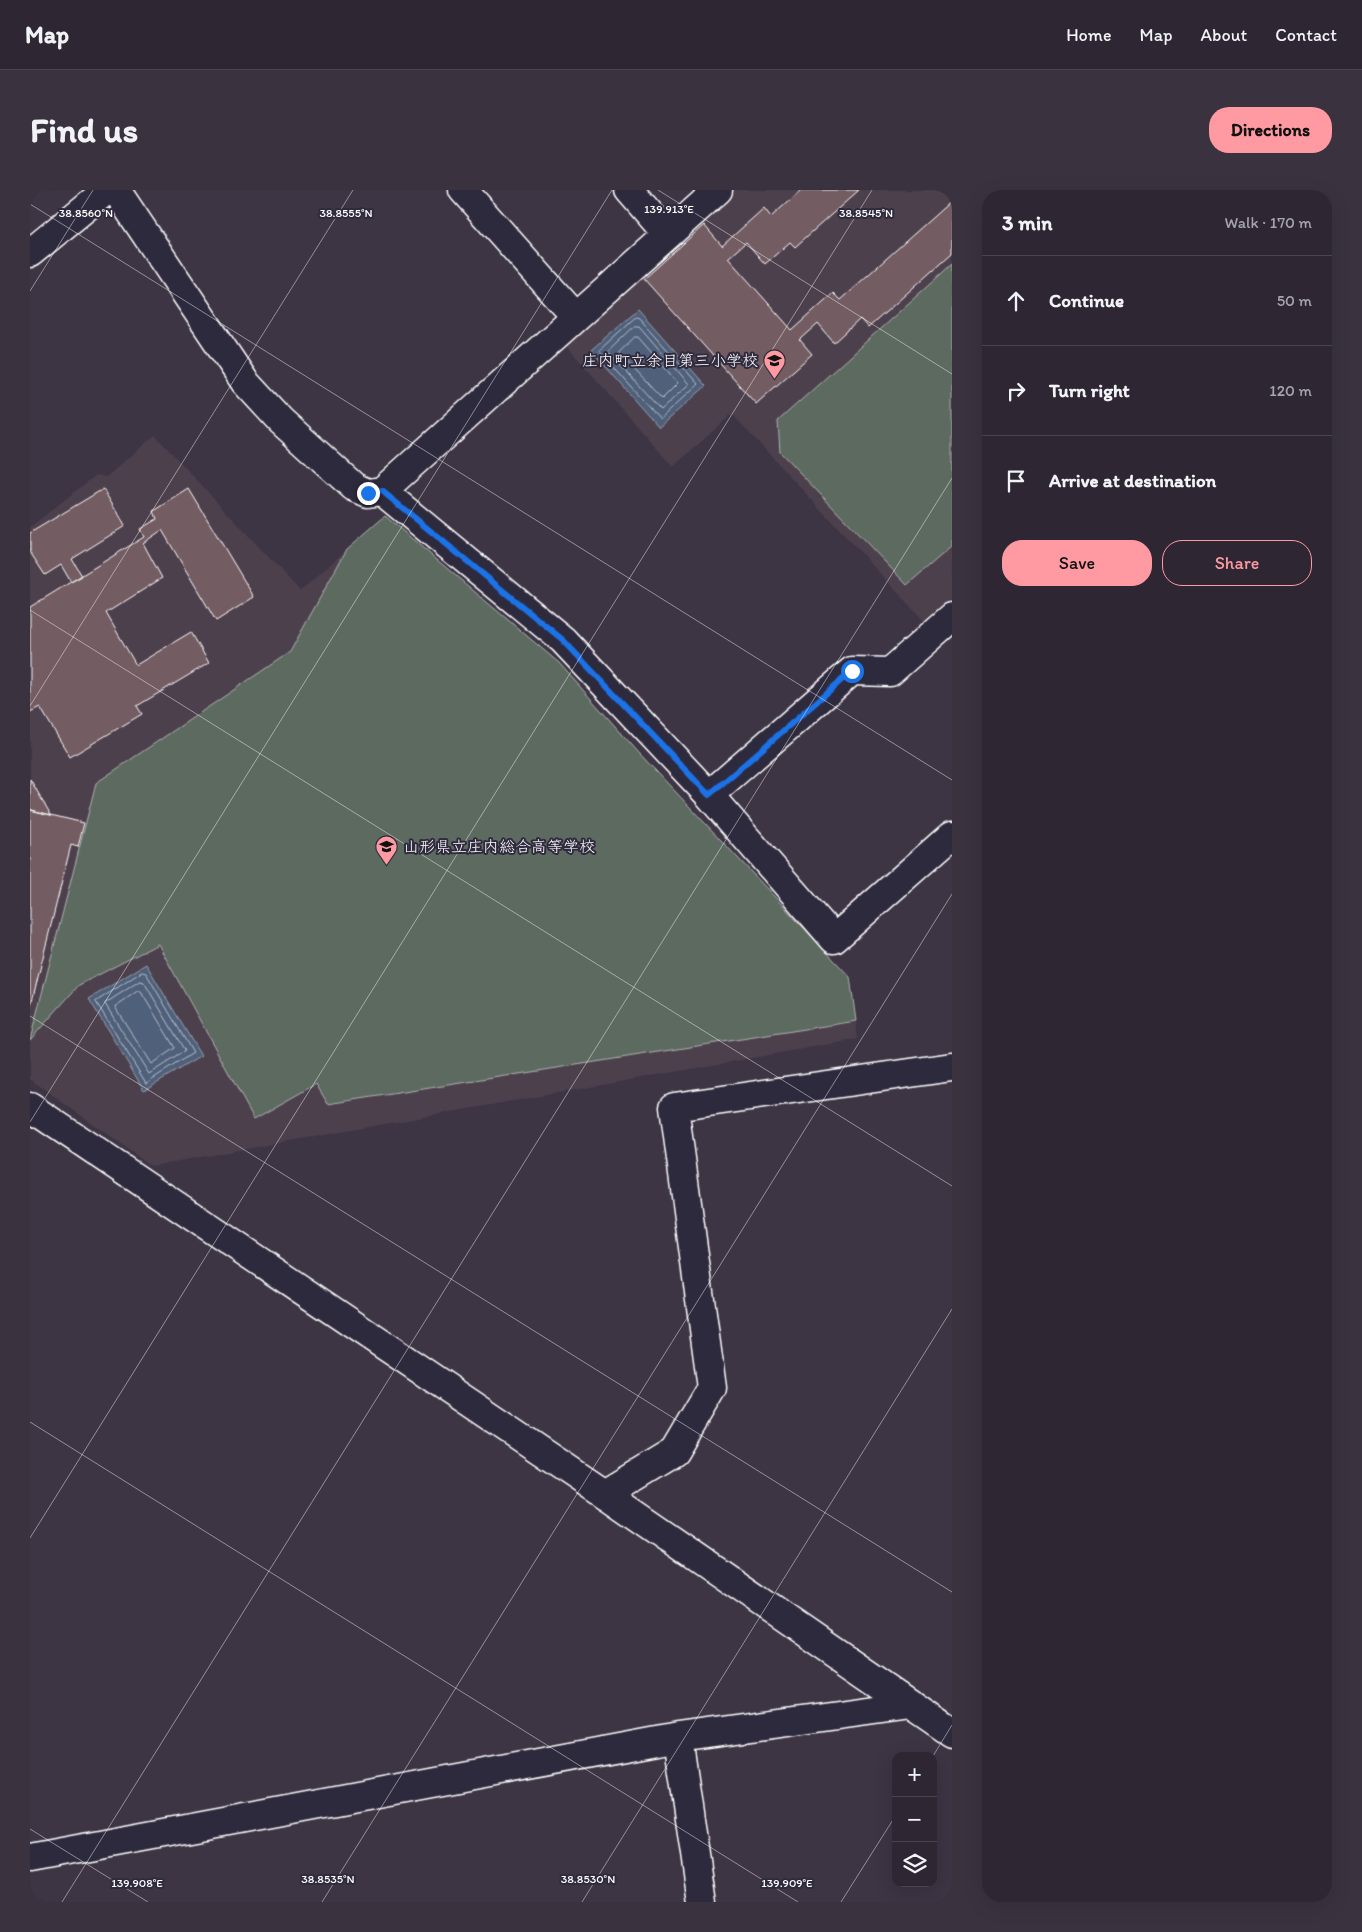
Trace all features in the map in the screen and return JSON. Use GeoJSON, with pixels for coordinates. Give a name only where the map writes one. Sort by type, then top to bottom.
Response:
{"type":"FeatureCollection","features":[{"type":"Feature","properties":{"kind":"street"},"geometry":{"type":"LineString","coordinates":[[30,254],[107,190]]}},
{"type":"Feature","properties":{"kind":"street"},"geometry":{"type":"LineString","coordinates":[[116,190],[245,382],[281,421],[354,487],[368,493],[382,491],[718,190]]}},
{"type":"Feature","properties":{"kind":"street"},"geometry":{"type":"LineString","coordinates":[[463,190],[576,316]]}},
{"type":"Feature","properties":{"kind":"street"},"geometry":{"type":"LineString","coordinates":[[629,190],[668,235]]}},
{"type":"Feature","properties":{"kind":"street"},"geometry":{"type":"LineString","coordinates":[[382,491],[563,640],[709,795],[834,939],[952,835]]}},
{"type":"Feature","properties":{"kind":"street"},"geometry":{"type":"LineString","coordinates":[[709,795],[852,671],[890,672],[952,617]]}},
{"type":"Feature","properties":{"kind":"street"},"geometry":{"type":"LineString","coordinates":[[605,1494],[674,1452],[712,1388],[674,1107],[952,1067]]}},
{"type":"Feature","properties":{"kind":"street"},"geometry":{"type":"LineString","coordinates":[[30,1108],[605,1494],[952,1733]]}},
{"type":"Feature","properties":{"kind":"street"},"geometry":{"type":"LineString","coordinates":[[30,1858],[678,1736],[911,1705]]}},
{"type":"Feature","properties":{"kind":"street"},"geometry":{"type":"LineString","coordinates":[[678,1736],[702,1902]]}},
{"type":"Feature","properties":{"kind":"shaded area","name":"庄内町立余目第三小学校"},"geometry":{"type":"Polygon","coordinates":[[[735,190],[952,190],[952,598],[925,622],[732,414],[673,467],[565,344],[735,190]]]}},
{"type":"Feature","properties":{"kind":"shaded area"},"geometry":{"type":"Polygon","coordinates":[[[952,264],[952,546],[907,585],[780,452],[778,421],[952,264]]]}},
{"type":"Feature","properties":{"kind":"shaded area","name":"山形県立庄内総合高等学校"},"geometry":{"type":"Polygon","coordinates":[[[155,435],[300,591],[385,516],[559,663],[639,753],[850,977],[858,1039],[151,1166],[30,1079],[30,527],[96,475],[106,477],[155,435]]]}},
{"type":"Feature","properties":{"kind":"shaded area","name":"山形県立庄内総合高等学校"},"geometry":{"type":"Polygon","coordinates":[[[385,516],[559,663],[639,753],[850,977],[856,1021],[328,1104],[316,1084],[254,1119],[158,944],[79,985],[30,1040],[96,783],[290,652],[347,549],[385,516]]]}},
{"type":"Feature","properties":{"kind":"water"},"geometry":{"type":"Polygon","coordinates":[[[638,309],[706,386],[659,427],[591,350],[638,309]]]}},
{"type":"Feature","properties":{"kind":"water"},"geometry":{"type":"Polygon","coordinates":[[[146,964],[201,1056],[144,1090],[89,999],[146,964]]]}},
{"type":"Feature","properties":{"kind":"building"},"geometry":{"type":"Polygon","coordinates":[[[801,190],[859,190],[795,247],[790,242],[765,264],[746,242],[728,258],[792,330],[833,293],[840,300],[952,200],[952,253],[868,328],[860,319],[834,343],[818,324],[800,340],[812,354],[756,404],[644,279],[704,225],[722,246],[764,208],[771,217],[801,190]]]}},
{"type":"Feature","properties":{"kind":"building"},"geometry":{"type":"Polygon","coordinates":[[[103,489],[125,526],[72,559],[82,576],[71,582],[61,565],[45,575],[30,552],[30,533],[103,489]]]}},
{"type":"Feature","properties":{"kind":"building"},"geometry":{"type":"Polygon","coordinates":[[[189,489],[254,597],[216,621],[162,530],[143,543],[162,578],[106,613],[136,665],[191,632],[209,663],[137,706],[142,714],[70,757],[40,707],[30,712],[30,607],[144,537],[140,529],[157,519],[154,511],[189,489]]]}},
{"type":"Feature","properties":{"kind":"building"},"geometry":{"type":"Polygon","coordinates":[[[30,779],[51,815],[30,808],[30,779]]]}},
{"type":"Feature","properties":{"kind":"building"},"geometry":{"type":"Polygon","coordinates":[[[30,810],[84,823],[78,847],[71,845],[30,1009],[30,810]]]}},
{"type":"Feature","properties":{"kind":"place","name":"庄内町立余目第三小学校"},"geometry":{"type":"Point","coordinates":[774,379]}},
{"type":"Feature","properties":{"kind":"place","name":"山形県立庄内総合高等学校"},"geometry":{"type":"Point","coordinates":[387,865]}},
{"type":"Feature","properties":{"kind":"route"},"geometry":{"type":"LineString","coordinates":[[368,493],[382,491],[563,640],[709,795],[852,671]]}}]}
